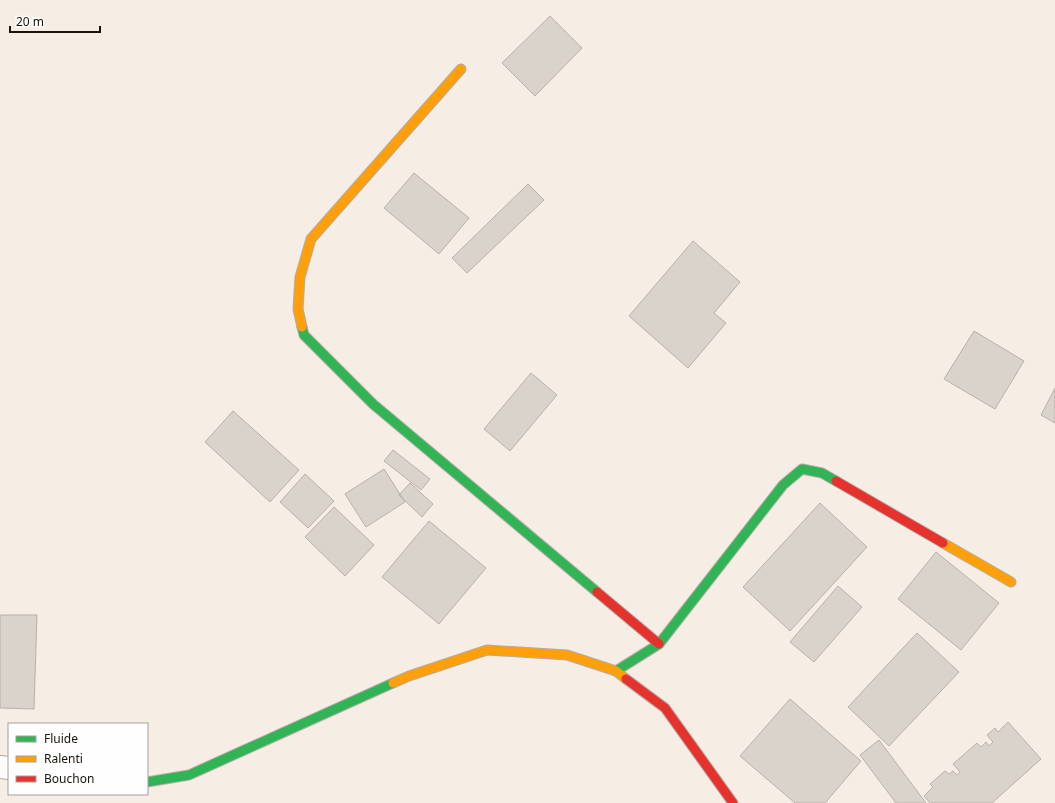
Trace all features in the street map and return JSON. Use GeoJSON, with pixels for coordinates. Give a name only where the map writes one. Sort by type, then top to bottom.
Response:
{"type":"FeatureCollection","features":[{"type":"Feature","properties":{"kind":"street"},"geometry":{"type":"LineString","coordinates":[[461,69],[311,238],[300,277],[298,309],[304,335],[373,404],[659,644]]}},
{"type":"Feature","properties":{"kind":"street"},"geometry":{"type":"LineString","coordinates":[[616,671],[659,644],[783,485],[802,469],[822,473],[1011,582]]}},
{"type":"Feature","properties":{"kind":"street"},"geometry":{"type":"LineString","coordinates":[[148,782],[189,775],[409,676],[487,650],[567,655],[616,671],[665,708],[733,803]]}},
{"type":"Feature","properties":{"kind":"building"},"geometry":{"type":"Polygon","coordinates":[[[550,16],[582,48],[535,96],[502,63],[550,16]]]}},
{"type":"Feature","properties":{"kind":"building"},"geometry":{"type":"Polygon","coordinates":[[[414,173],[469,218],[439,254],[384,208],[414,173]]]}},
{"type":"Feature","properties":{"kind":"building"},"geometry":{"type":"Polygon","coordinates":[[[528,184],[544,200],[467,273],[452,258],[528,184]]]}},
{"type":"Feature","properties":{"kind":"building"},"geometry":{"type":"Polygon","coordinates":[[[693,241],[740,282],[714,313],[726,323],[688,368],[629,316],[693,241]]]}},
{"type":"Feature","properties":{"kind":"building"},"geometry":{"type":"Polygon","coordinates":[[[974,331],[1024,361],[995,409],[944,379],[974,331]]]}},
{"type":"Feature","properties":{"kind":"building"},"geometry":{"type":"Polygon","coordinates":[[[531,373],[557,395],[510,451],[484,429],[531,373]]]}},
{"type":"Feature","properties":{"kind":"building"},"geometry":{"type":"Polygon","coordinates":[[[1055,388],[1055,423],[1041,415],[1055,388]]]}},
{"type":"Feature","properties":{"kind":"building"},"geometry":{"type":"Polygon","coordinates":[[[233,411],[299,470],[270,502],[205,442],[233,411]]]}},
{"type":"Feature","properties":{"kind":"building"},"geometry":{"type":"Polygon","coordinates":[[[393,450],[430,479],[421,490],[384,461],[393,450]]]}},
{"type":"Feature","properties":{"kind":"building"},"geometry":{"type":"Polygon","coordinates":[[[384,469],[405,502],[366,527],[345,494],[384,469]]]}},
{"type":"Feature","properties":{"kind":"building"},"geometry":{"type":"Polygon","coordinates":[[[305,474],[334,501],[308,528],[280,502],[305,474]]]}},
{"type":"Feature","properties":{"kind":"building"},"geometry":{"type":"Polygon","coordinates":[[[410,483],[433,504],[422,517],[399,495],[410,483]]]}},
{"type":"Feature","properties":{"kind":"building"},"geometry":{"type":"Polygon","coordinates":[[[820,503],[867,547],[790,631],[743,587],[820,503]]]}},
{"type":"Feature","properties":{"kind":"building"},"geometry":{"type":"Polygon","coordinates":[[[334,507],[374,545],[345,576],[305,537],[334,507]]]}},
{"type":"Feature","properties":{"kind":"building"},"geometry":{"type":"Polygon","coordinates":[[[429,521],[486,568],[439,624],[382,577],[429,521]]]}},
{"type":"Feature","properties":{"kind":"building"},"geometry":{"type":"Polygon","coordinates":[[[936,552],[999,603],[961,650],[898,599],[936,552]]]}},
{"type":"Feature","properties":{"kind":"building"},"geometry":{"type":"Polygon","coordinates":[[[838,586],[862,607],[814,662],[790,642],[838,586]]]}},
{"type":"Feature","properties":{"kind":"building"},"geometry":{"type":"Polygon","coordinates":[[[0,615],[37,615],[34,709],[0,708],[0,615]]]}},
{"type":"Feature","properties":{"kind":"building"},"geometry":{"type":"Polygon","coordinates":[[[917,633],[959,672],[889,746],[848,707],[917,633]]]}},
{"type":"Feature","properties":{"kind":"building"},"geometry":{"type":"Polygon","coordinates":[[[790,699],[861,761],[825,803],[795,803],[740,756],[790,699]]]}},
{"type":"Feature","properties":{"kind":"building"},"geometry":{"type":"Polygon","coordinates":[[[1008,722],[1041,759],[992,803],[930,803],[924,796],[933,787],[930,784],[945,771],[949,774],[953,771],[957,775],[960,772],[953,764],[977,743],[981,747],[986,742],[989,746],[993,742],[987,735],[995,728],[998,732],[1008,722]]]}},
{"type":"Feature","properties":{"kind":"building"},"geometry":{"type":"Polygon","coordinates":[[[879,740],[926,803],[896,803],[860,755],[879,740]]]}},
{"type":"Feature","properties":{"kind":"traffic: fast"},"geometry":{"type":"LineString","coordinates":[[302,327],[304,335],[373,404],[597,592]]}},
{"type":"Feature","properties":{"kind":"traffic: fast"},"geometry":{"type":"LineString","coordinates":[[616,671],[659,644],[783,485],[802,469],[822,473],[836,481]]}},
{"type":"Feature","properties":{"kind":"traffic: fast"},"geometry":{"type":"LineString","coordinates":[[148,782],[189,775],[393,683]]}},
{"type":"Feature","properties":{"kind":"traffic: slow"},"geometry":{"type":"LineString","coordinates":[[302,327],[298,309],[300,277],[311,239],[461,69]]}},
{"type":"Feature","properties":{"kind":"traffic: slow"},"geometry":{"type":"LineString","coordinates":[[943,543],[1011,582]]}},
{"type":"Feature","properties":{"kind":"traffic: slow"},"geometry":{"type":"LineString","coordinates":[[393,683],[409,676],[487,650],[567,655],[616,671],[626,679]]}},
{"type":"Feature","properties":{"kind":"traffic: jam"},"geometry":{"type":"LineString","coordinates":[[836,481],[943,543]]}},
{"type":"Feature","properties":{"kind":"traffic: jam"},"geometry":{"type":"LineString","coordinates":[[597,592],[659,644]]}},
{"type":"Feature","properties":{"kind":"traffic: jam"},"geometry":{"type":"LineString","coordinates":[[626,679],[665,708],[733,803]]}}]}
